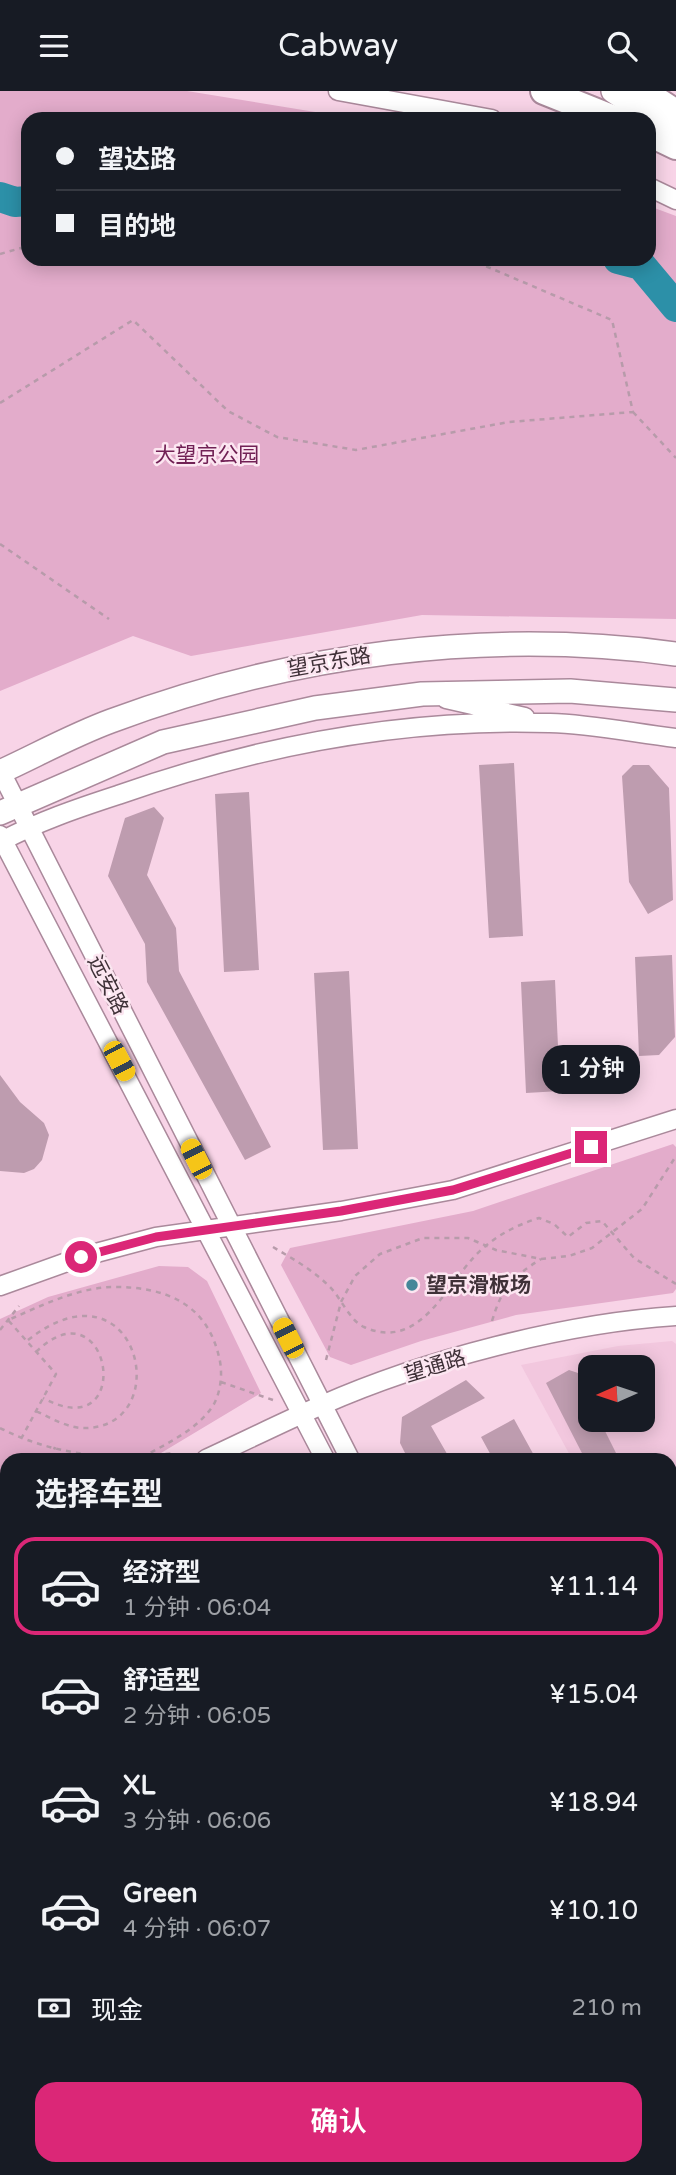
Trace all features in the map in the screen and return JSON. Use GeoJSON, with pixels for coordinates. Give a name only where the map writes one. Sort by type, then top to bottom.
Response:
{"type":"FeatureCollection","features":[{"type":"Feature","properties":{"kind":"highway"},"geometry":{"type":"LineString","coordinates":[[544,91],[596,112]]}},
{"type":"Feature","properties":{"kind":"highway"},"geometry":{"type":"LineString","coordinates":[[642,91],[676,113]]}},
{"type":"Feature","properties":{"kind":"highway"},"geometry":{"type":"LineString","coordinates":[[656,136],[676,146]]}},
{"type":"Feature","properties":{"kind":"main road"},"geometry":{"type":"LineString","coordinates":[[613,91],[644,112]]}},
{"type":"Feature","properties":{"kind":"main road"},"geometry":{"type":"LineString","coordinates":[[656,120],[676,133]]}},
{"type":"Feature","properties":{"kind":"main road","name":"望京东路"},"geometry":{"type":"LineString","coordinates":[[1,772],[110,721],[146,709],[244,677],[359,655],[476,645],[616,646],[676,654]]}},
{"type":"Feature","properties":{"kind":"main road","name":"望京东路"},"geometry":{"type":"LineString","coordinates":[[8,809],[163,742],[315,708],[422,694],[570,691],[676,699]]}},
{"type":"Feature","properties":{"kind":"street"},"geometry":{"type":"LineString","coordinates":[[338,91],[454,112]]}},
{"type":"Feature","properties":{"kind":"street"},"geometry":{"type":"LineString","coordinates":[[656,190],[676,200]]}},
{"type":"Feature","properties":{"kind":"street"},"geometry":{"type":"LineString","coordinates":[[422,694],[551,723],[676,738]]}},
{"type":"Feature","properties":{"kind":"street"},"geometry":{"type":"LineString","coordinates":[[1,839],[158,781],[300,743],[366,731],[551,723]]}},
{"type":"Feature","properties":{"kind":"street","name":"远安路"},"geometry":{"type":"LineString","coordinates":[[1,772],[8,809],[28,828],[347,1453]]}},
{"type":"Feature","properties":{"kind":"street","name":"远安路"},"geometry":{"type":"LineString","coordinates":[[1,839],[322,1453]]}},
{"type":"Feature","properties":{"kind":"street"},"geometry":{"type":"LineString","coordinates":[[0,1286],[81,1257],[156,1237],[341,1211],[453,1190],[676,1119]]}},
{"type":"Feature","properties":{"kind":"street","name":"望通路"},"geometry":{"type":"LineString","coordinates":[[219,1453],[322,1405],[446,1361],[583,1326],[676,1316]]}},
{"type":"Feature","properties":{"kind":"path"},"geometry":{"type":"LineString","coordinates":[[0,254],[21,248]]}},
{"type":"Feature","properties":{"kind":"path"},"geometry":{"type":"LineString","coordinates":[[485,266],[612,320],[633,412],[676,458]]}},
{"type":"Feature","properties":{"kind":"path"},"geometry":{"type":"LineString","coordinates":[[0,403],[133,320],[228,411],[277,437],[356,450],[509,422],[633,412]]}},
{"type":"Feature","properties":{"kind":"path"},"geometry":{"type":"LineString","coordinates":[[0,544],[109,619]]}},
{"type":"Feature","properties":{"kind":"path"},"geometry":{"type":"LineString","coordinates":[[326,1360],[341,1302],[355,1276],[380,1254],[423,1238],[468,1238],[488,1246],[541,1259],[569,1256],[592,1248],[642,1209],[676,1156]]}},
{"type":"Feature","properties":{"kind":"path"},"geometry":{"type":"LineString","coordinates":[[273,1247],[311,1270],[332,1289],[362,1327],[384,1332],[405,1329],[425,1319],[477,1253],[501,1233],[539,1218],[554,1224],[568,1237],[586,1223],[602,1221],[611,1235],[634,1258],[676,1284]]}},
{"type":"Feature","properties":{"kind":"path"},"geometry":{"type":"LineString","coordinates":[[492,1321],[501,1293],[524,1270],[541,1259]]}},
{"type":"Feature","properties":{"kind":"path"},"geometry":{"type":"LineString","coordinates":[[8,1320],[79,1293],[112,1287],[143,1289],[177,1299],[203,1317],[216,1342],[221,1383],[215,1403],[199,1423],[149,1453]]}},
{"type":"Feature","properties":{"kind":"path"},"geometry":{"type":"LineString","coordinates":[[0,1330],[19,1306]]}},
{"type":"Feature","properties":{"kind":"path"},"geometry":{"type":"LineString","coordinates":[[27,1341],[56,1322],[74,1316],[93,1315],[112,1322],[127,1334],[136,1357],[138,1380],[132,1399],[118,1419],[103,1426],[84,1429],[64,1424],[36,1411]]}},
{"type":"Feature","properties":{"kind":"path"},"geometry":{"type":"LineString","coordinates":[[8,1320],[56,1374],[21,1439]]}},
{"type":"Feature","properties":{"kind":"path"},"geometry":{"type":"LineString","coordinates":[[36,1352],[49,1339],[62,1335],[77,1336],[90,1342],[102,1354],[106,1372],[101,1390],[91,1402],[75,1407],[59,1407],[43,1398]]}},
{"type":"Feature","properties":{"kind":"path"},"geometry":{"type":"LineString","coordinates":[[221,1383],[273,1400]]}},
{"type":"Feature","properties":{"kind":"path"},"geometry":{"type":"LineString","coordinates":[[0,1429],[21,1439],[80,1453]]}},
{"type":"Feature","properties":{"kind":"path"},"geometry":{"type":"LineString","coordinates":[[53,1453],[55,1447]]}},
{"type":"Feature","properties":{"kind":"shaded area"},"geometry":{"type":"Polygon","coordinates":[[[672,1341],[676,1344],[676,1453],[569,1453],[521,1365],[618,1346],[672,1341]]]}},
{"type":"Feature","properties":{"kind":"green space","name":"大望京公园"},"geometry":{"type":"Polygon","coordinates":[[[0,91],[187,91],[315,112],[21,112],[21,266],[656,266],[656,209],[676,216],[676,619],[422,615],[191,656],[133,636],[0,691],[0,91]]]}},
{"type":"Feature","properties":{"kind":"green space"},"geometry":{"type":"Polygon","coordinates":[[[673,1144],[676,1147],[676,1289],[673,1293],[516,1315],[421,1341],[351,1365],[330,1357],[281,1265],[290,1248],[473,1211],[673,1144]]]}},
{"type":"Feature","properties":{"kind":"green space"},"geometry":{"type":"Polygon","coordinates":[[[159,1266],[188,1267],[207,1281],[261,1393],[161,1453],[0,1453],[0,1319],[48,1297],[159,1266]]]}},
{"type":"Feature","properties":{"kind":"building"},"geometry":{"type":"Polygon","coordinates":[[[514,763],[523,936],[489,938],[479,765],[514,763]]]}},
{"type":"Feature","properties":{"kind":"building"},"geometry":{"type":"Polygon","coordinates":[[[633,765],[649,765],[669,788],[673,900],[648,914],[629,882],[622,776],[633,765]]]}},
{"type":"Feature","properties":{"kind":"building"},"geometry":{"type":"Polygon","coordinates":[[[249,792],[259,970],[224,972],[215,794],[249,792]]]}},
{"type":"Feature","properties":{"kind":"building"},"geometry":{"type":"Polygon","coordinates":[[[154,807],[164,818],[147,875],[176,928],[179,971],[271,1147],[245,1160],[147,982],[145,944],[108,876],[125,818],[154,807]]]}},
{"type":"Feature","properties":{"kind":"building"},"geometry":{"type":"Polygon","coordinates":[[[672,955],[675,1037],[659,1055],[639,1056],[635,957],[672,955]]]}},
{"type":"Feature","properties":{"kind":"building"},"geometry":{"type":"Polygon","coordinates":[[[349,971],[358,1149],[323,1150],[314,973],[349,971]]]}},
{"type":"Feature","properties":{"kind":"building"},"geometry":{"type":"Polygon","coordinates":[[[555,980],[560,1091],[526,1093],[521,982],[555,980]]]}},
{"type":"Feature","properties":{"kind":"building"},"geometry":{"type":"Polygon","coordinates":[[[0,1075],[20,1102],[44,1123],[49,1135],[42,1160],[34,1169],[24,1173],[0,1171],[0,1075]]]}},
{"type":"Feature","properties":{"kind":"building"},"geometry":{"type":"Polygon","coordinates":[[[569,1370],[578,1373],[578,1432],[606,1432],[616,1453],[582,1453],[546,1383],[569,1370]]]}},
{"type":"Feature","properties":{"kind":"building"},"geometry":{"type":"Polygon","coordinates":[[[466,1380],[485,1398],[431,1426],[447,1453],[405,1453],[400,1443],[402,1417],[466,1380]]]}},
{"type":"Feature","properties":{"kind":"building"},"geometry":{"type":"Polygon","coordinates":[[[514,1419],[533,1453],[490,1453],[481,1437],[514,1419]]]}},
{"type":"Feature","properties":{"kind":"waterway"},"geometry":{"type":"LineString","coordinates":[[0,197],[21,202]]}},
{"type":"Feature","properties":{"kind":"waterway"},"geometry":{"type":"LineString","coordinates":[[642,266],[676,307]]}},
{"type":"Feature","properties":{"kind":"place","name":"望京滑板场"},"geometry":{"type":"Point","coordinates":[412,1285]}},
{"type":"Feature","properties":{"kind":"route"},"geometry":{"type":"LineString","coordinates":[[81,1257],[156,1237],[341,1211],[453,1190],[591,1147]]}}]}
